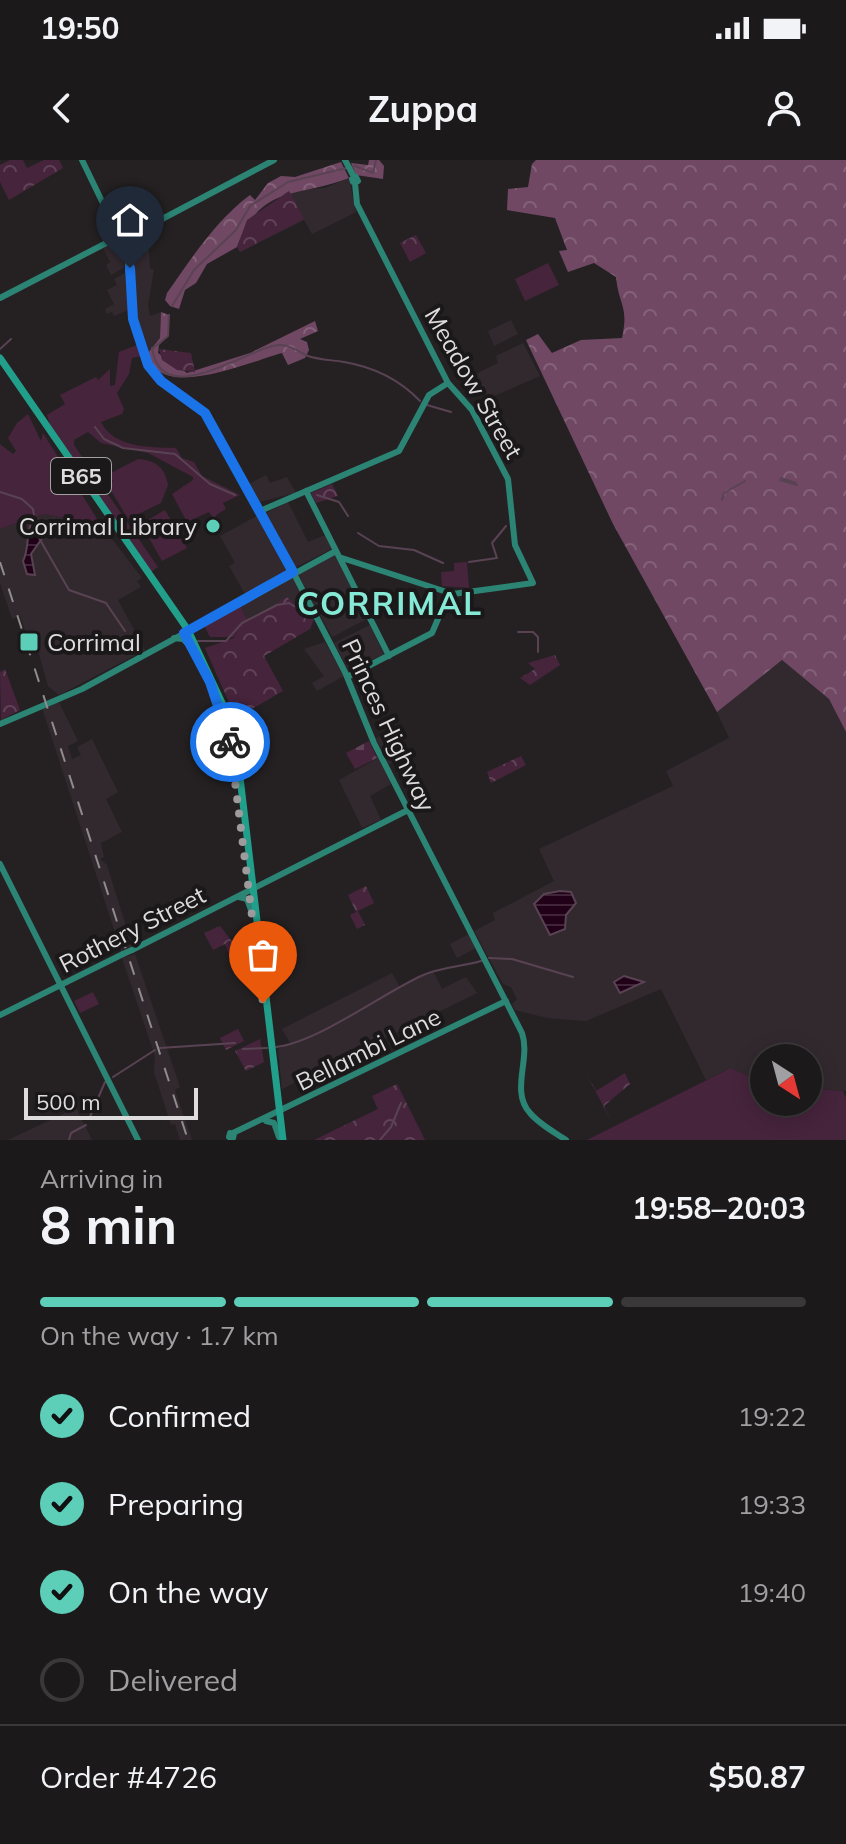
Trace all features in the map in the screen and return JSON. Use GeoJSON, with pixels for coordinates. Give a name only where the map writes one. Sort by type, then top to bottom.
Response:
{"type":"FeatureCollection","features":[{"type":"Feature","properties":{"kind":"main road","name":"Princes Highway"},"geometry":{"type":"LineString","coordinates":[[82,160],[121,238],[129,261],[133,319],[148,365],[161,381],[205,413],[293,572],[347,677],[372,738],[513,1014],[525,1047],[521,1089],[523,1103],[533,1117],[566,1140]]}},
{"type":"Feature","properties":{"kind":"main road"},"geometry":{"type":"LineString","coordinates":[[0,298],[274,160]]}},
{"type":"Feature","properties":{"kind":"main road","name":"Meadow Street"},"geometry":{"type":"LineString","coordinates":[[346,162],[353,177],[357,204],[448,383],[472,410],[508,479],[515,545],[533,583],[449,593]]}},
{"type":"Feature","properties":{"kind":"main road","name":"B65"},"geometry":{"type":"LineString","coordinates":[[0,358],[179,619],[215,696],[229,742],[252,890],[278,1091],[278,1113]]}},
{"type":"Feature","properties":{"kind":"main road","name":"B65"},"geometry":{"type":"LineString","coordinates":[[0,366],[186,632],[207,666],[227,718],[239,769],[251,867],[251,910],[281,1139]]}},
{"type":"Feature","properties":{"kind":"main road"},"geometry":{"type":"LineString","coordinates":[[260,511],[399,451],[429,395],[448,383]]}},
{"type":"Feature","properties":{"kind":"main road"},"geometry":{"type":"LineString","coordinates":[[306,491],[389,656]]}},
{"type":"Feature","properties":{"kind":"main road"},"geometry":{"type":"LineString","coordinates":[[0,724],[41,704],[73,694],[336,551]]}},
{"type":"Feature","properties":{"kind":"main road"},"geometry":{"type":"LineString","coordinates":[[342,558],[449,593],[434,632],[347,677]]}},
{"type":"Feature","properties":{"kind":"main road"},"geometry":{"type":"LineString","coordinates":[[179,619],[189,625],[198,625]]}},
{"type":"Feature","properties":{"kind":"main road"},"geometry":{"type":"LineString","coordinates":[[174,638],[183,639],[194,650]]}},
{"type":"Feature","properties":{"kind":"main road","name":"Rothery Street"},"geometry":{"type":"LineString","coordinates":[[0,1015],[408,810]]}},
{"type":"Feature","properties":{"kind":"main road"},"geometry":{"type":"LineString","coordinates":[[0,864],[138,1140]]}},
{"type":"Feature","properties":{"kind":"main road"},"geometry":{"type":"LineString","coordinates":[[251,867],[256,881],[267,882]]}},
{"type":"Feature","properties":{"kind":"main road"},"geometry":{"type":"LineString","coordinates":[[233,899],[246,898],[251,910]]}},
{"type":"Feature","properties":{"kind":"main road","name":"Bellambi Lane"},"geometry":{"type":"LineString","coordinates":[[220,1140],[506,1001]]}},
{"type":"Feature","properties":{"kind":"main road"},"geometry":{"type":"LineString","coordinates":[[479,1014],[501,1007],[513,1014]]}},
{"type":"Feature","properties":{"kind":"main road"},"geometry":{"type":"LineString","coordinates":[[278,1091],[285,1105],[297,1104]]}},
{"type":"Feature","properties":{"kind":"main road"},"geometry":{"type":"LineString","coordinates":[[261,1122],[274,1123],[281,1139]]}},
{"type":"Feature","properties":{"kind":"shaded area"},"geometry":{"type":"Polygon","coordinates":[[[349,178],[356,212],[312,234],[304,220],[240,252],[237,247],[289,191],[325,188],[349,178]]]}},
{"type":"Feature","properties":{"kind":"shaded area"},"geometry":{"type":"Polygon","coordinates":[[[137,237],[143,248],[149,250],[150,269],[154,269],[148,305],[150,316],[161,312],[160,338],[148,353],[135,309],[133,260],[127,242],[137,237]]]}},
{"type":"Feature","properties":{"kind":"shaded area"},"geometry":{"type":"Polygon","coordinates":[[[118,241],[125,267],[111,275],[106,265],[110,262],[103,248],[118,241]]]}},
{"type":"Feature","properties":{"kind":"shaded area"},"geometry":{"type":"Polygon","coordinates":[[[125,273],[128,310],[114,316],[112,312],[107,314],[105,309],[114,304],[107,290],[117,285],[114,279],[125,273]]]}},
{"type":"Feature","properties":{"kind":"shaded area"},"geometry":{"type":"Polygon","coordinates":[[[511,320],[518,334],[494,346],[488,331],[511,320]]]}},
{"type":"Feature","properties":{"kind":"shaded area"},"geometry":{"type":"Polygon","coordinates":[[[523,343],[540,376],[485,400],[472,376],[498,363],[496,356],[523,343]]]}},
{"type":"Feature","properties":{"kind":"shaded area"},"geometry":{"type":"Polygon","coordinates":[[[266,475],[270,483],[287,477],[296,493],[259,502],[249,484],[266,475]]]}},
{"type":"Feature","properties":{"kind":"shaded area"},"geometry":{"type":"Polygon","coordinates":[[[288,502],[308,542],[325,535],[332,549],[294,568],[266,513],[288,502]]]}},
{"type":"Feature","properties":{"kind":"shaded area"},"geometry":{"type":"Polygon","coordinates":[[[44,514],[101,525],[142,578],[137,581],[141,587],[118,600],[145,650],[59,695],[48,686],[37,647],[32,638],[28,639],[20,616],[12,619],[0,583],[0,529],[44,514]]]}},
{"type":"Feature","properties":{"kind":"shaded area"},"geometry":{"type":"Polygon","coordinates":[[[259,515],[288,571],[245,594],[229,566],[235,563],[220,536],[259,515]]]}},
{"type":"Feature","properties":{"kind":"shaded area"},"geometry":{"type":"Polygon","coordinates":[[[34,519],[40,520],[38,532],[43,537],[31,554],[35,575],[27,574],[23,561],[29,528],[34,519]]]}},
{"type":"Feature","properties":{"kind":"shaded area"},"geometry":{"type":"Polygon","coordinates":[[[335,554],[367,619],[332,637],[297,573],[335,554]]]}},
{"type":"Feature","properties":{"kind":"shaded area"},"geometry":{"type":"Polygon","coordinates":[[[292,576],[309,606],[301,610],[284,601],[249,622],[239,604],[292,576]]]}},
{"type":"Feature","properties":{"kind":"shaded area"},"geometry":{"type":"Polygon","coordinates":[[[370,625],[384,654],[349,671],[334,643],[370,625]]]}},
{"type":"Feature","properties":{"kind":"shaded area"},"geometry":{"type":"Polygon","coordinates":[[[325,642],[344,676],[317,691],[312,683],[324,676],[304,649],[325,642]]]}},
{"type":"Feature","properties":{"kind":"shaded area"},"geometry":{"type":"Polygon","coordinates":[[[782,660],[829,699],[846,732],[846,1091],[822,1089],[822,1044],[750,1044],[750,1077],[731,1068],[706,1080],[661,989],[586,1021],[547,1018],[515,1010],[512,1004],[517,999],[511,987],[503,984],[474,931],[495,920],[493,913],[554,881],[539,849],[673,786],[666,771],[729,738],[717,712],[782,660]]]}},
{"type":"Feature","properties":{"kind":"shaded area"},"geometry":{"type":"Polygon","coordinates":[[[59,702],[78,741],[68,746],[72,759],[81,755],[77,747],[92,739],[118,792],[106,799],[122,832],[101,843],[104,857],[100,859],[107,865],[132,946],[121,951],[42,708],[59,702]]]}},
{"type":"Feature","properties":{"kind":"shaded area"},"geometry":{"type":"Polygon","coordinates":[[[391,731],[404,756],[389,764],[376,738],[391,731]]]}},
{"type":"Feature","properties":{"kind":"shaded area"},"geometry":{"type":"Polygon","coordinates":[[[378,758],[391,784],[370,796],[381,820],[362,828],[339,780],[378,758]]]}},
{"type":"Feature","properties":{"kind":"shaded area"},"geometry":{"type":"Polygon","coordinates":[[[571,892],[576,903],[566,915],[565,929],[550,935],[534,904],[544,894],[571,892]]]}},
{"type":"Feature","properties":{"kind":"shaded area"},"geometry":{"type":"Polygon","coordinates":[[[469,934],[476,948],[457,958],[450,944],[469,934]]]}},
{"type":"Feature","properties":{"kind":"shaded area"},"geometry":{"type":"Polygon","coordinates":[[[135,954],[180,1087],[175,1090],[192,1140],[180,1140],[175,1124],[171,1125],[154,1072],[155,1056],[122,958],[135,954]]]}},
{"type":"Feature","properties":{"kind":"shaded area"},"geometry":{"type":"Polygon","coordinates":[[[433,971],[442,989],[466,977],[477,993],[282,1089],[278,1049],[290,1043],[282,1029],[392,973],[400,987],[433,971]]]}},
{"type":"Feature","properties":{"kind":"shaded area"},"geometry":{"type":"Polygon","coordinates":[[[624,976],[644,982],[620,993],[614,982],[624,976]]]}},
{"type":"Feature","properties":{"kind":"shaded area"},"geometry":{"type":"Polygon","coordinates":[[[76,1108],[92,1140],[8,1140],[76,1108]]]}},
{"type":"Feature","properties":{"kind":"green space"},"geometry":{"type":"Polygon","coordinates":[[[10,160],[23,160],[27,168],[44,160],[59,160],[63,168],[9,200],[0,182],[0,165],[10,160]]]}},
{"type":"Feature","properties":{"kind":"green space"},"geometry":{"type":"Polygon","coordinates":[[[369,160],[379,160],[384,166],[383,179],[356,175],[351,163],[368,165],[369,160]]]}},
{"type":"Feature","properties":{"kind":"green space"},"geometry":{"type":"Polygon","coordinates":[[[536,160],[846,160],[846,732],[829,699],[782,660],[717,712],[613,524],[526,340],[538,334],[552,353],[581,340],[622,338],[623,306],[616,277],[594,263],[568,272],[559,251],[567,250],[555,218],[507,210],[508,189],[528,187],[532,164],[536,160]]]}},
{"type":"Feature","properties":{"kind":"green space"},"geometry":{"type":"Polygon","coordinates":[[[341,162],[349,178],[282,196],[269,203],[257,212],[246,227],[237,247],[207,264],[196,283],[185,290],[179,309],[165,300],[205,241],[226,216],[250,195],[255,200],[268,183],[281,176],[295,177],[341,162]]]}},
{"type":"Feature","properties":{"kind":"green space"},"geometry":{"type":"Polygon","coordinates":[[[289,191],[304,219],[240,252],[237,247],[247,220],[289,191]]]}},
{"type":"Feature","properties":{"kind":"green space"},"geometry":{"type":"Polygon","coordinates":[[[416,235],[426,253],[410,262],[400,243],[416,235]]]}},
{"type":"Feature","properties":{"kind":"green space"},"geometry":{"type":"Polygon","coordinates":[[[548,263],[559,285],[525,301],[515,279],[548,263]]]}},
{"type":"Feature","properties":{"kind":"green space"},"geometry":{"type":"Polygon","coordinates":[[[161,312],[169,315],[168,336],[159,345],[158,353],[187,373],[250,353],[315,321],[318,331],[300,339],[307,342],[309,350],[305,358],[288,365],[282,353],[206,375],[168,375],[155,368],[148,353],[160,338],[161,312]]]}},
{"type":"Feature","properties":{"kind":"green space"},"geometry":{"type":"Polygon","coordinates":[[[137,345],[141,356],[132,358],[129,374],[117,393],[124,409],[122,414],[101,422],[107,431],[133,444],[176,448],[182,458],[194,462],[202,476],[240,495],[223,503],[226,509],[216,515],[220,528],[209,512],[187,522],[172,494],[193,477],[148,453],[101,443],[88,432],[74,440],[74,445],[158,567],[151,572],[50,425],[47,415],[65,404],[60,395],[96,377],[98,380],[110,369],[110,386],[115,385],[119,352],[137,345]]]}},
{"type":"Feature","properties":{"kind":"green space"},"geometry":{"type":"Polygon","coordinates":[[[159,349],[191,353],[195,372],[177,370],[162,360],[159,349]]]}},
{"type":"Feature","properties":{"kind":"green space"},"geometry":{"type":"Polygon","coordinates":[[[28,414],[41,441],[43,433],[101,525],[44,514],[0,529],[0,444],[13,454],[16,451],[8,438],[17,423],[28,414]]]}},
{"type":"Feature","properties":{"kind":"green space"},"geometry":{"type":"Polygon","coordinates":[[[138,459],[158,466],[168,485],[161,503],[128,519],[107,484],[113,481],[109,474],[138,459]]]}},
{"type":"Feature","properties":{"kind":"green space"},"geometry":{"type":"Polygon","coordinates":[[[332,484],[338,496],[316,503],[311,493],[332,484]]]}},
{"type":"Feature","properties":{"kind":"green space"},"geometry":{"type":"Polygon","coordinates":[[[165,510],[187,548],[162,561],[141,524],[165,510]]]}},
{"type":"Feature","properties":{"kind":"green space"},"geometry":{"type":"Polygon","coordinates":[[[467,562],[469,588],[442,586],[441,572],[454,571],[454,563],[467,562]]]}},
{"type":"Feature","properties":{"kind":"green space"},"geometry":{"type":"Polygon","coordinates":[[[287,597],[301,610],[309,606],[314,619],[310,629],[264,656],[283,691],[236,718],[205,648],[234,638],[240,626],[287,597]]]}},
{"type":"Feature","properties":{"kind":"green space"},"geometry":{"type":"Polygon","coordinates":[[[239,604],[249,622],[240,626],[234,637],[210,637],[203,624],[239,604]]]}},
{"type":"Feature","properties":{"kind":"green space"},"geometry":{"type":"Polygon","coordinates":[[[555,655],[560,665],[530,685],[520,678],[535,669],[528,663],[555,655]]]}},
{"type":"Feature","properties":{"kind":"green space"},"geometry":{"type":"Polygon","coordinates":[[[5,669],[20,710],[1,720],[0,672],[5,669]]]}},
{"type":"Feature","properties":{"kind":"green space"},"geometry":{"type":"Polygon","coordinates":[[[369,741],[377,758],[355,769],[346,753],[369,741]]]}},
{"type":"Feature","properties":{"kind":"green space"},"geometry":{"type":"Polygon","coordinates":[[[521,756],[526,765],[491,783],[487,772],[521,756]]]}},
{"type":"Feature","properties":{"kind":"green space"},"geometry":{"type":"Polygon","coordinates":[[[366,886],[374,903],[358,911],[365,925],[357,929],[350,915],[356,912],[348,895],[366,886]]]}},
{"type":"Feature","properties":{"kind":"green space"},"geometry":{"type":"Polygon","coordinates":[[[220,926],[235,945],[229,954],[225,944],[213,950],[204,933],[220,926]]]}},
{"type":"Feature","properties":{"kind":"green space"},"geometry":{"type":"Polygon","coordinates":[[[93,992],[99,1004],[80,1013],[74,1001],[93,992]]]}},
{"type":"Feature","properties":{"kind":"green space"},"geometry":{"type":"Polygon","coordinates":[[[238,1029],[244,1041],[226,1050],[220,1038],[238,1029]]]}},
{"type":"Feature","properties":{"kind":"green space"},"geometry":{"type":"Polygon","coordinates":[[[260,1039],[264,1062],[246,1071],[235,1051],[260,1039]]]}},
{"type":"Feature","properties":{"kind":"green space"},"geometry":{"type":"Polygon","coordinates":[[[731,1068],[750,1077],[750,1116],[822,1116],[822,1089],[843,1091],[846,1098],[846,1140],[587,1140],[731,1068]]]}},
{"type":"Feature","properties":{"kind":"green space"},"geometry":{"type":"Polygon","coordinates":[[[585,1071],[596,1091],[625,1073],[630,1084],[604,1106],[611,1121],[585,1071]]]}},
{"type":"Feature","properties":{"kind":"green space"},"geometry":{"type":"Polygon","coordinates":[[[397,1084],[425,1140],[314,1140],[378,1109],[372,1096],[397,1084]]]}},
{"type":"Feature","properties":{"kind":"waterway"},"geometry":{"type":"LineString","coordinates":[[172,306],[194,270],[236,230],[250,206],[288,182],[355,166],[373,173],[376,160]]}},
{"type":"Feature","properties":{"kind":"waterway"},"geometry":{"type":"LineString","coordinates":[[152,349],[168,336],[169,315]]}},
{"type":"Feature","properties":{"kind":"waterway"},"geometry":{"type":"LineString","coordinates":[[0,349],[11,339]]}},
{"type":"Feature","properties":{"kind":"waterway"},"geometry":{"type":"LineString","coordinates":[[152,348],[159,367],[172,375],[189,376],[267,348],[284,345],[312,357],[376,371],[395,380],[420,401]]}},
{"type":"Feature","properties":{"kind":"waterway"},"geometry":{"type":"LineString","coordinates":[[427,405],[451,412]]}},
{"type":"Feature","properties":{"kind":"waterway"},"geometry":{"type":"LineString","coordinates":[[95,427],[104,439],[123,448],[175,454],[210,484],[235,495]]}},
{"type":"Feature","properties":{"kind":"waterway"},"geometry":{"type":"LineString","coordinates":[[781,478],[796,483]]}},
{"type":"Feature","properties":{"kind":"waterway"},"geometry":{"type":"LineString","coordinates":[[780,480],[797,485]]}},
{"type":"Feature","properties":{"kind":"waterway"},"geometry":{"type":"LineString","coordinates":[[722,500],[724,493],[745,481]]}},
{"type":"Feature","properties":{"kind":"waterway"},"geometry":{"type":"LineString","coordinates":[[0,492],[22,499],[33,509],[35,522]]}},
{"type":"Feature","properties":{"kind":"waterway"},"geometry":{"type":"LineString","coordinates":[[317,495],[339,502],[348,516]]}},
{"type":"Feature","properties":{"kind":"waterway"},"geometry":{"type":"LineString","coordinates":[[469,562],[497,558],[492,543],[506,526]]}},
{"type":"Feature","properties":{"kind":"waterway"},"geometry":{"type":"LineString","coordinates":[[358,533],[379,546],[414,550],[443,563]]}},
{"type":"Feature","properties":{"kind":"waterway"},"geometry":{"type":"LineString","coordinates":[[39,538],[69,590],[106,603],[125,631]]}},
{"type":"Feature","properties":{"kind":"waterway"},"geometry":{"type":"LineString","coordinates":[[198,641],[226,641],[242,623],[277,605],[289,603],[302,611],[308,610]]}},
{"type":"Feature","properties":{"kind":"waterway"},"geometry":{"type":"LineString","coordinates":[[518,632],[533,632],[538,637],[538,652]]}},
{"type":"Feature","properties":{"kind":"waterway"},"geometry":{"type":"LineString","coordinates":[[489,958],[512,959],[573,977]]}},
{"type":"Feature","properties":{"kind":"waterway"},"geometry":{"type":"LineString","coordinates":[[276,1047],[330,1027],[428,973],[481,961]]}},
{"type":"Feature","properties":{"kind":"waterway"},"geometry":{"type":"LineString","coordinates":[[160,1048],[235,1043]]}},
{"type":"Feature","properties":{"kind":"waterway"},"geometry":{"type":"LineString","coordinates":[[243,1049],[267,1048]]}},
{"type":"Feature","properties":{"kind":"waterway"},"geometry":{"type":"LineString","coordinates":[[113,1077],[155,1050]]}},
{"type":"Feature","properties":{"kind":"waterway"},"geometry":{"type":"LineString","coordinates":[[89,1119],[105,1082]]}},
{"type":"Feature","properties":{"kind":"waterway"},"geometry":{"type":"LineString","coordinates":[[380,1140],[391,1127],[401,1103]]}},
{"type":"Feature","properties":{"kind":"waterway"},"geometry":{"type":"LineString","coordinates":[[69,1140],[71,1133],[86,1125]]}},
{"type":"Feature","properties":{"kind":"railway"},"geometry":{"type":"LineString","coordinates":[[0,562],[188,1140]]}},
{"type":"Feature","properties":{"kind":"way so far"},"geometry":{"type":"LineString","coordinates":[[230,742],[263,1003]]}},
{"type":"Feature","properties":{"kind":"place","name":"Corrimal Library"},"geometry":{"type":"Point","coordinates":[213,526]}},
{"type":"Feature","properties":{"kind":"place","name":"Corrimal"},"geometry":{"type":"Point","coordinates":[29,642]}},
{"type":"Feature","properties":{"kind":"district","name":"CORRIMAL"},"geometry":{"type":"Point","coordinates":[390,603]}},
{"type":"Feature","properties":{"kind":"route"},"geometry":{"type":"LineString","coordinates":[[130,268],[133,319],[148,365],[161,381],[205,413],[293,572],[184,633],[210,682],[230,742]]}}]}
